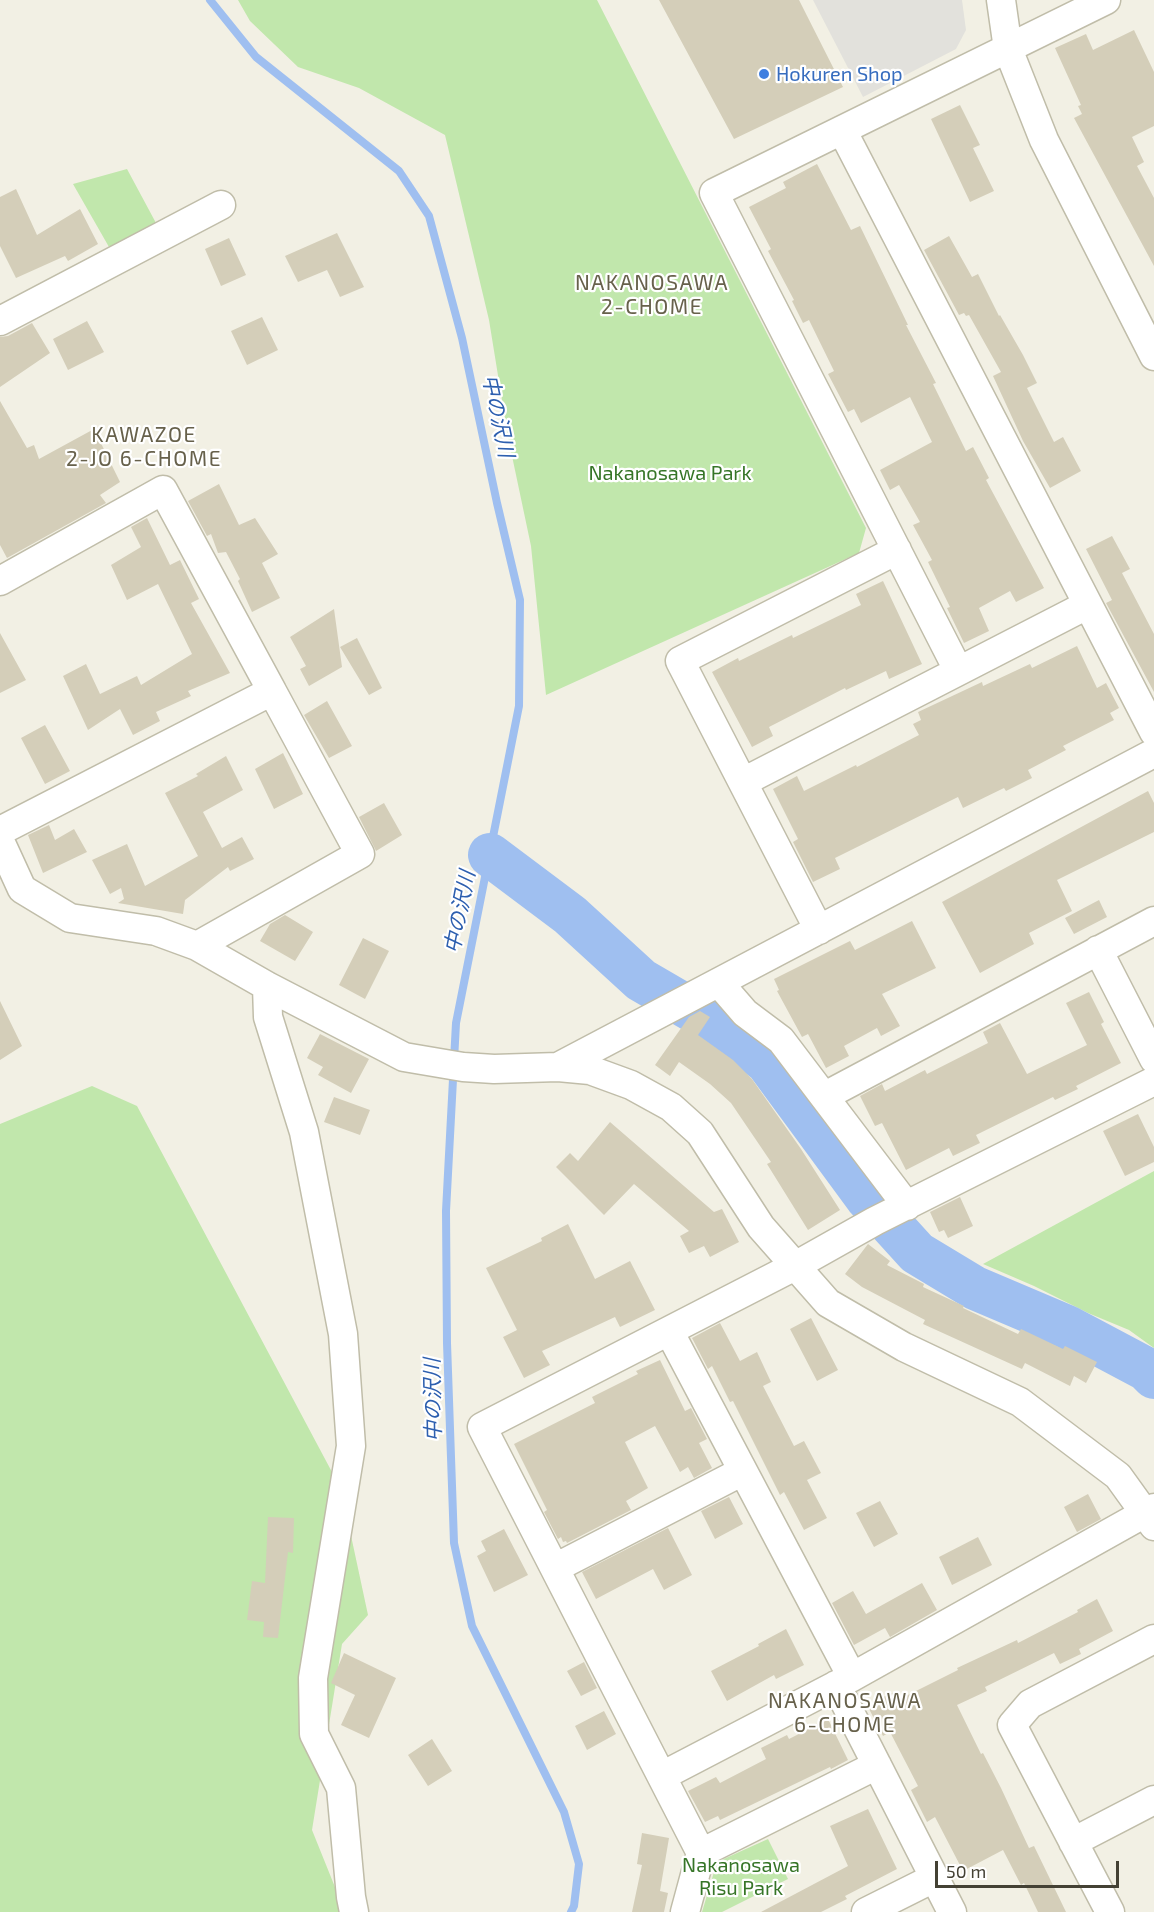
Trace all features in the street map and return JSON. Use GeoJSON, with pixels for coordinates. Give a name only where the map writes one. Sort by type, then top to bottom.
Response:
{"type":"FeatureCollection","features":[{"type":"Feature","properties":{"kind":"street"},"geometry":{"type":"LineString","coordinates":[[1001,0],[1008,49],[1044,140],[1154,356]]}},
{"type":"Feature","properties":{"kind":"street"},"geometry":{"type":"LineString","coordinates":[[958,670],[714,194],[1106,0]]}},
{"type":"Feature","properties":{"kind":"street"},"geometry":{"type":"LineString","coordinates":[[842,130],[1154,732]]}},
{"type":"Feature","properties":{"kind":"street"},"geometry":{"type":"LineString","coordinates":[[0,321],[221,205]]}},
{"type":"Feature","properties":{"kind":"street"},"geometry":{"type":"LineString","coordinates":[[0,581],[163,490],[360,854],[197,946]]}},
{"type":"Feature","properties":{"kind":"street"},"geometry":{"type":"LineString","coordinates":[[819,930],[680,661],[897,550]]}},
{"type":"Feature","properties":{"kind":"street"},"geometry":{"type":"LineString","coordinates":[[743,782],[1088,604]]}},
{"type":"Feature","properties":{"kind":"street"},"geometry":{"type":"LineString","coordinates":[[0,831],[272,691]]}},
{"type":"Feature","properties":{"kind":"street"},"geometry":{"type":"LineString","coordinates":[[558,1067],[1154,753]]}},
{"type":"Feature","properties":{"kind":"street"},"geometry":{"type":"LineString","coordinates":[[0,841],[22,889],[70,918],[156,931],[197,946],[267,986],[404,1057],[463,1067],[494,1069],[558,1067],[590,1070],[631,1085],[671,1107],[700,1133],[761,1227],[828,1302],[903,1347],[1020,1402],[1118,1476],[1151,1516],[662,1776]]}},
{"type":"Feature","properties":{"kind":"street"},"geometry":{"type":"LineString","coordinates":[[825,1096],[1154,921]]}},
{"type":"Feature","properties":{"kind":"street"},"geometry":{"type":"LineString","coordinates":[[1098,950],[1154,1059]]}},
{"type":"Feature","properties":{"kind":"street"},"geometry":{"type":"LineString","coordinates":[[267,986],[268,1017],[304,1132],[343,1334],[351,1446],[313,1689],[314,1734],[341,1788],[354,1912]]}},
{"type":"Feature","properties":{"kind":"street"},"geometry":{"type":"LineString","coordinates":[[711,987],[781,1040],[825,1096],[893,1212]]}},
{"type":"Feature","properties":{"kind":"street"},"geometry":{"type":"LineString","coordinates":[[686,1912],[701,1853],[482,1427],[795,1266],[893,1212],[1154,1081]]}},
{"type":"Feature","properties":{"kind":"street"},"geometry":{"type":"LineString","coordinates":[[669,1331],[743,1471],[844,1681],[877,1765],[952,1912]]}},
{"type":"Feature","properties":{"kind":"street"},"geometry":{"type":"LineString","coordinates":[[555,1568],[743,1471]]}},
{"type":"Feature","properties":{"kind":"street"},"geometry":{"type":"LineString","coordinates":[[1110,1912],[1012,1725],[1030,1704],[1154,1639]]}},
{"type":"Feature","properties":{"kind":"street"},"geometry":{"type":"LineString","coordinates":[[701,1853],[877,1765]]}},
{"type":"Feature","properties":{"kind":"street"},"geometry":{"type":"LineString","coordinates":[[1074,1842],[1154,1800]]}},
{"type":"Feature","properties":{"kind":"street"},"geometry":{"type":"LineString","coordinates":[[866,1912],[934,1878]]}},
{"type":"Feature","properties":{"kind":"green space","name":"Nakanosawa Park"},"geometry":{"type":"Polygon","coordinates":[[[238,0],[597,0],[866,528],[859,553],[546,695],[531,546],[508,437],[489,320],[445,135],[359,88],[298,67],[250,21],[238,0]]]}},
{"type":"Feature","properties":{"kind":"green space"},"geometry":{"type":"Polygon","coordinates":[[[127,169],[156,223],[109,247],[73,184],[127,169]]]}},
{"type":"Feature","properties":{"kind":"green space"},"geometry":{"type":"Polygon","coordinates":[[[92,1086],[137,1106],[341,1489],[368,1615],[342,1644],[312,1830],[345,1912],[0,1912],[0,1124],[92,1086]]]}},
{"type":"Feature","properties":{"kind":"green space"},"geometry":{"type":"Polygon","coordinates":[[[1154,1171],[1154,1348],[1129,1330],[983,1264],[1154,1171]]]}},
{"type":"Feature","properties":{"kind":"green space","name":"Nakanosawa Risu Park"},"geometry":{"type":"Polygon","coordinates":[[[768,1839],[788,1879],[722,1912],[702,1912],[717,1862],[768,1839]]]}},
{"type":"Feature","properties":{"kind":"shaded area"},"geometry":{"type":"Polygon","coordinates":[[[813,0],[962,0],[966,30],[956,49],[863,97],[813,0]]]}},
{"type":"Feature","properties":{"kind":"building"},"geometry":{"type":"Polygon","coordinates":[[[659,0],[799,0],[843,87],[734,139],[659,0]]]}},
{"type":"Feature","properties":{"kind":"building"},"geometry":{"type":"Polygon","coordinates":[[[1134,30],[1154,72],[1154,126],[1132,137],[1144,162],[1137,166],[1154,198],[1154,266],[1074,118],[1082,114],[1078,106],[1081,105],[1055,48],[1086,34],[1093,50],[1134,30]]]}},
{"type":"Feature","properties":{"kind":"building"},"geometry":{"type":"Polygon","coordinates":[[[960,105],[980,145],[973,148],[994,191],[970,202],[931,119],[960,105]]]}},
{"type":"Feature","properties":{"kind":"building"},"geometry":{"type":"Polygon","coordinates":[[[817,164],[851,230],[860,226],[936,383],[933,384],[966,451],[973,447],[989,478],[986,480],[1044,588],[1016,602],[1010,591],[979,608],[989,631],[964,643],[947,608],[950,607],[928,562],[932,560],[913,525],[920,522],[899,485],[890,490],[880,470],[932,442],[910,397],[861,423],[854,409],[848,412],[828,374],[834,371],[809,320],[803,323],[792,301],[794,300],[768,251],[771,249],[749,207],[786,188],[783,182],[817,164]]]}},
{"type":"Feature","properties":{"kind":"building"},"geometry":{"type":"Polygon","coordinates":[[[16,189],[37,235],[80,209],[98,244],[68,261],[65,256],[16,278],[0,246],[0,197],[16,189]]]}},
{"type":"Feature","properties":{"kind":"building"},"geometry":{"type":"Polygon","coordinates":[[[337,233],[364,287],[340,297],[327,270],[298,282],[285,256],[337,233]]]}},
{"type":"Feature","properties":{"kind":"building"},"geometry":{"type":"Polygon","coordinates":[[[949,236],[972,277],[978,274],[999,316],[1023,355],[1037,383],[1027,388],[1054,442],[1063,437],[1081,471],[1050,488],[1023,441],[993,376],[1001,372],[969,315],[966,316],[964,313],[959,315],[924,250],[949,236]]]}},
{"type":"Feature","properties":{"kind":"building"},"geometry":{"type":"Polygon","coordinates":[[[229,238],[246,275],[221,286],[205,249],[229,238]]]}},
{"type":"Feature","properties":{"kind":"building"},"geometry":{"type":"Polygon","coordinates":[[[262,317],[278,350],[247,365],[231,331],[262,317]]]}},
{"type":"Feature","properties":{"kind":"building"},"geometry":{"type":"Polygon","coordinates":[[[87,321],[104,352],[68,370],[53,339],[87,321]]]}},
{"type":"Feature","properties":{"kind":"building"},"geometry":{"type":"Polygon","coordinates":[[[32,323],[50,353],[0,387],[0,337],[8,336],[32,323]]]}},
{"type":"Feature","properties":{"kind":"building"},"geometry":{"type":"Polygon","coordinates":[[[0,401],[27,448],[34,445],[39,459],[94,429],[120,482],[100,495],[106,503],[7,558],[0,545],[0,401]]]}},
{"type":"Feature","properties":{"kind":"building"},"geometry":{"type":"Polygon","coordinates":[[[219,484],[239,525],[255,518],[278,554],[262,563],[280,598],[252,612],[238,581],[240,579],[226,552],[218,553],[211,534],[207,536],[188,501],[219,484]]]}},
{"type":"Feature","properties":{"kind":"building"},"geometry":{"type":"Polygon","coordinates":[[[147,518],[170,565],[180,560],[199,599],[191,603],[230,673],[188,691],[191,696],[156,712],[160,721],[133,735],[120,709],[88,730],[63,676],[86,664],[100,694],[137,676],[141,685],[192,654],[158,584],[127,600],[111,565],[141,547],[131,527],[147,518]]]}},
{"type":"Feature","properties":{"kind":"building"},"geometry":{"type":"Polygon","coordinates":[[[1112,536],[1130,569],[1122,573],[1154,634],[1154,692],[1106,603],[1112,600],[1086,549],[1112,536]]]}},
{"type":"Feature","properties":{"kind":"building"},"geometry":{"type":"Polygon","coordinates":[[[883,581],[922,664],[889,679],[886,671],[846,690],[845,688],[769,727],[773,736],[752,747],[712,672],[792,635],[793,638],[861,605],[856,594],[883,581]]]}},
{"type":"Feature","properties":{"kind":"building"},"geometry":{"type":"Polygon","coordinates":[[[334,609],[342,667],[309,686],[300,669],[306,666],[290,637],[334,609]]]}},
{"type":"Feature","properties":{"kind":"building"},"geometry":{"type":"Polygon","coordinates":[[[0,633],[26,680],[0,693],[0,633]]]}},
{"type":"Feature","properties":{"kind":"building"},"geometry":{"type":"Polygon","coordinates":[[[357,638],[382,688],[369,695],[340,647],[357,638]]]}},
{"type":"Feature","properties":{"kind":"building"},"geometry":{"type":"Polygon","coordinates":[[[1077,646],[1097,688],[1106,683],[1119,708],[1110,713],[1114,720],[1063,746],[1066,750],[1028,770],[1032,778],[1006,791],[1004,788],[963,808],[958,797],[835,858],[840,869],[813,882],[793,842],[798,839],[773,789],[797,776],[804,791],[856,765],[857,767],[919,735],[913,724],[921,720],[918,712],[982,682],[983,686],[1030,664],[1032,668],[1077,646]]]}},
{"type":"Feature","properties":{"kind":"building"},"geometry":{"type":"Polygon","coordinates":[[[327,701],[352,746],[329,758],[304,715],[327,701]]]}},
{"type":"Feature","properties":{"kind":"building"},"geometry":{"type":"Polygon","coordinates":[[[45,725],[70,771],[45,784],[21,738],[45,725]]]}},
{"type":"Feature","properties":{"kind":"building"},"geometry":{"type":"Polygon","coordinates":[[[283,753],[303,794],[274,809],[255,769],[283,753]]]}},
{"type":"Feature","properties":{"kind":"building"},"geometry":{"type":"Polygon","coordinates":[[[226,756],[243,790],[203,812],[222,848],[242,837],[254,859],[230,871],[228,867],[185,900],[183,914],[118,903],[124,899],[121,888],[110,894],[92,860],[127,844],[145,886],[198,856],[165,793],[198,776],[196,774],[226,756]]]}},
{"type":"Feature","properties":{"kind":"building"},"geometry":{"type":"Polygon","coordinates":[[[1148,791],[1154,803],[1154,832],[1057,880],[1072,911],[1029,933],[1034,944],[980,973],[942,902],[1148,791]]]}},
{"type":"Feature","properties":{"kind":"building"},"geometry":{"type":"Polygon","coordinates":[[[384,803],[402,835],[376,851],[359,817],[384,803]]]}},
{"type":"Feature","properties":{"kind":"building"},"geometry":{"type":"Polygon","coordinates":[[[49,825],[55,840],[74,829],[87,852],[43,873],[28,835],[49,825]]]}},
{"type":"Feature","properties":{"kind":"building"},"geometry":{"type":"Polygon","coordinates":[[[1099,900],[1107,917],[1074,934],[1065,918],[1099,900]]]}},
{"type":"Feature","properties":{"kind":"building"},"geometry":{"type":"Polygon","coordinates":[[[285,915],[313,932],[295,961],[260,941],[270,924],[285,915]]]}},
{"type":"Feature","properties":{"kind":"building"},"geometry":{"type":"Polygon","coordinates":[[[912,921],[936,968],[882,994],[900,1026],[881,1036],[877,1028],[844,1046],[849,1056],[826,1068],[808,1034],[802,1037],[777,991],[779,990],[774,979],[850,941],[855,950],[912,921]]]}},
{"type":"Feature","properties":{"kind":"building"},"geometry":{"type":"Polygon","coordinates":[[[363,938],[389,951],[365,999],[339,985],[363,938]]]}},
{"type":"Feature","properties":{"kind":"building"},"geometry":{"type":"Polygon","coordinates":[[[1089,992],[1104,1022],[1101,1024],[1121,1063],[1076,1086],[1078,1089],[1055,1100],[1053,1097],[976,1135],[980,1143],[953,1156],[949,1148],[906,1170],[882,1123],[875,1126],[860,1096],[882,1084],[885,1091],[925,1070],[927,1074],[988,1043],[983,1032],[1000,1023],[1027,1074],[1087,1045],[1066,1003],[1089,992]]]}},
{"type":"Feature","properties":{"kind":"building"},"geometry":{"type":"Polygon","coordinates":[[[0,1001],[22,1046],[0,1060],[0,1001]]]}},
{"type":"Feature","properties":{"kind":"building"},"geometry":{"type":"Polygon","coordinates":[[[700,1011],[710,1017],[698,1035],[733,1060],[752,1079],[840,1210],[808,1230],[767,1164],[771,1162],[731,1103],[710,1084],[679,1062],[670,1076],[655,1065],[689,1017],[700,1011]]]}},
{"type":"Feature","properties":{"kind":"building"},"geometry":{"type":"Polygon","coordinates":[[[320,1034],[369,1059],[351,1093],[318,1075],[323,1067],[307,1058],[320,1034]]]}},
{"type":"Feature","properties":{"kind":"building"},"geometry":{"type":"Polygon","coordinates":[[[334,1097],[370,1110],[360,1135],[324,1122],[334,1097]]]}},
{"type":"Feature","properties":{"kind":"building"},"geometry":{"type":"Polygon","coordinates":[[[1138,1114],[1154,1147],[1154,1162],[1125,1176],[1103,1131],[1138,1114]]]}},
{"type":"Feature","properties":{"kind":"building"},"geometry":{"type":"Polygon","coordinates":[[[610,1122],[714,1212],[722,1209],[739,1242],[710,1257],[704,1246],[689,1253],[680,1236],[689,1231],[634,1184],[604,1215],[556,1167],[570,1153],[578,1161],[610,1122]]]}},
{"type":"Feature","properties":{"kind":"building"},"geometry":{"type":"Polygon","coordinates":[[[960,1197],[973,1226],[948,1238],[944,1230],[939,1232],[930,1212],[960,1197]]]}},
{"type":"Feature","properties":{"kind":"building"},"geometry":{"type":"Polygon","coordinates":[[[568,1224],[595,1279],[630,1261],[655,1310],[620,1327],[615,1317],[542,1351],[550,1365],[524,1378],[503,1337],[517,1330],[486,1268],[542,1241],[541,1238],[568,1224]]]}},
{"type":"Feature","properties":{"kind":"building"},"geometry":{"type":"Polygon","coordinates":[[[868,1244],[890,1261],[887,1265],[924,1284],[923,1287],[964,1306],[963,1308],[1018,1334],[1021,1329],[1063,1349],[1065,1346],[1097,1362],[1086,1383],[1074,1376],[1070,1386],[1025,1363],[1022,1369],[923,1324],[925,1320],[862,1287],[845,1274],[868,1244]]]}},
{"type":"Feature","properties":{"kind":"building"},"geometry":{"type":"Polygon","coordinates":[[[811,1318],[838,1370],[817,1381],[790,1329],[811,1318]]]}},
{"type":"Feature","properties":{"kind":"building"},"geometry":{"type":"Polygon","coordinates":[[[720,1323],[740,1361],[757,1352],[771,1382],[763,1386],[794,1446],[804,1441],[821,1473],[807,1480],[827,1518],[804,1530],[784,1492],[780,1495],[733,1401],[730,1402],[712,1366],[708,1369],[692,1338],[720,1323]]]}},
{"type":"Feature","properties":{"kind":"building"},"geometry":{"type":"Polygon","coordinates":[[[660,1360],[685,1411],[691,1408],[707,1439],[699,1443],[712,1468],[694,1478],[688,1467],[680,1472],[655,1426],[625,1442],[648,1488],[626,1501],[631,1510],[567,1543],[563,1542],[561,1537],[558,1539],[544,1512],[547,1510],[514,1444],[595,1403],[592,1397],[638,1374],[636,1371],[660,1360]]]}},
{"type":"Feature","properties":{"kind":"building"},"geometry":{"type":"Polygon","coordinates":[[[1088,1494],[1101,1519],[1077,1532],[1064,1507],[1088,1494]]]}},
{"type":"Feature","properties":{"kind":"building"},"geometry":{"type":"Polygon","coordinates":[[[729,1497],[743,1524],[715,1539],[701,1511],[729,1497]]]}},
{"type":"Feature","properties":{"kind":"building"},"geometry":{"type":"Polygon","coordinates":[[[880,1501],[898,1534],[874,1547],[856,1513],[880,1501]]]}},
{"type":"Feature","properties":{"kind":"building"},"geometry":{"type":"Polygon","coordinates":[[[268,1517],[294,1518],[293,1553],[288,1552],[278,1638],[263,1637],[264,1622],[247,1620],[252,1581],[265,1583],[268,1517]]]}},
{"type":"Feature","properties":{"kind":"building"},"geometry":{"type":"Polygon","coordinates":[[[668,1528],[692,1575],[664,1590],[653,1569],[596,1599],[582,1572],[668,1528]]]}},
{"type":"Feature","properties":{"kind":"building"},"geometry":{"type":"Polygon","coordinates":[[[504,1529],[528,1575],[494,1592],[477,1556],[486,1551],[481,1541],[504,1529]]]}},
{"type":"Feature","properties":{"kind":"building"},"geometry":{"type":"Polygon","coordinates":[[[978,1537],[992,1565],[952,1585],[939,1557],[978,1537]]]}},
{"type":"Feature","properties":{"kind":"building"},"geometry":{"type":"Polygon","coordinates":[[[922,1583],[937,1610],[890,1637],[885,1628],[854,1645],[832,1603],[853,1591],[866,1614],[922,1583]]]}},
{"type":"Feature","properties":{"kind":"building"},"geometry":{"type":"Polygon","coordinates":[[[1097,1599],[1113,1631],[1079,1649],[1081,1654],[1060,1664],[1054,1653],[985,1687],[987,1691],[957,1705],[1001,1788],[1029,1848],[1034,1846],[1066,1912],[1038,1912],[1024,1883],[1021,1885],[1003,1850],[963,1871],[935,1817],[927,1822],[911,1790],[918,1786],[890,1732],[883,1736],[867,1705],[896,1691],[900,1699],[958,1670],[957,1668],[1017,1640],[1018,1643],[1078,1612],[1077,1610],[1097,1599]]]}},
{"type":"Feature","properties":{"kind":"building"},"geometry":{"type":"Polygon","coordinates":[[[786,1629],[804,1665],[776,1679],[774,1675],[727,1701],[711,1671],[786,1629]]]}},
{"type":"Feature","properties":{"kind":"building"},"geometry":{"type":"Polygon","coordinates":[[[344,1653],[396,1678],[369,1738],[341,1725],[355,1695],[331,1683],[344,1653]]]}},
{"type":"Feature","properties":{"kind":"building"},"geometry":{"type":"Polygon","coordinates":[[[584,1662],[597,1688],[581,1696],[567,1671],[584,1662]]]}},
{"type":"Feature","properties":{"kind":"building"},"geometry":{"type":"Polygon","coordinates":[[[604,1711],[616,1734],[587,1750],[575,1726],[604,1711]]]}},
{"type":"Feature","properties":{"kind":"building"},"geometry":{"type":"Polygon","coordinates":[[[828,1719],[848,1760],[720,1820],[718,1816],[705,1822],[688,1791],[716,1777],[720,1783],[766,1759],[761,1748],[787,1735],[789,1739],[828,1719]]]}},
{"type":"Feature","properties":{"kind":"building"},"geometry":{"type":"Polygon","coordinates":[[[432,1739],[452,1771],[428,1786],[408,1755],[432,1739]]]}},
{"type":"Feature","properties":{"kind":"building"},"geometry":{"type":"Polygon","coordinates":[[[868,1809],[897,1869],[845,1896],[847,1899],[821,1912],[761,1912],[848,1866],[830,1826],[868,1809]]]}},
{"type":"Feature","properties":{"kind":"building"},"geometry":{"type":"Polygon","coordinates":[[[642,1833],[669,1838],[660,1891],[668,1893],[664,1912],[632,1912],[642,1865],[637,1864],[642,1833]]]}},
{"type":"Feature","properties":{"kind":"waterway","name":"中の沢川"},"geometry":{"type":"LineString","coordinates":[[210,0],[256,57],[399,171],[429,216],[462,338],[520,600],[519,706],[456,1023],[446,1211],[447,1343],[454,1543],[472,1626],[564,1812],[579,1864],[574,1906],[571,1912]]}},
{"type":"Feature","properties":{"kind":"waterway"},"geometry":{"type":"LineString","coordinates":[[490,855],[570,915],[641,980],[720,1026],[767,1062],[867,1198],[917,1253],[975,1288],[1067,1327],[1146,1369],[1154,1377]]}},
{"type":"Feature","properties":{"kind":"place","name":"Hokuren Shop"},"geometry":{"type":"Point","coordinates":[764,74]}},
{"type":"Feature","properties":{"kind":"district","name":"NAKANOSAWA 2-CHOME"},"geometry":{"type":"Point","coordinates":[652,295]}},
{"type":"Feature","properties":{"kind":"district","name":"KAWAZOE 2-JO 6-CHOME"},"geometry":{"type":"Point","coordinates":[144,447]}},
{"type":"Feature","properties":{"kind":"district","name":"NAKANOSAWA 6-CHOME"},"geometry":{"type":"Point","coordinates":[845,1713]}}]}
